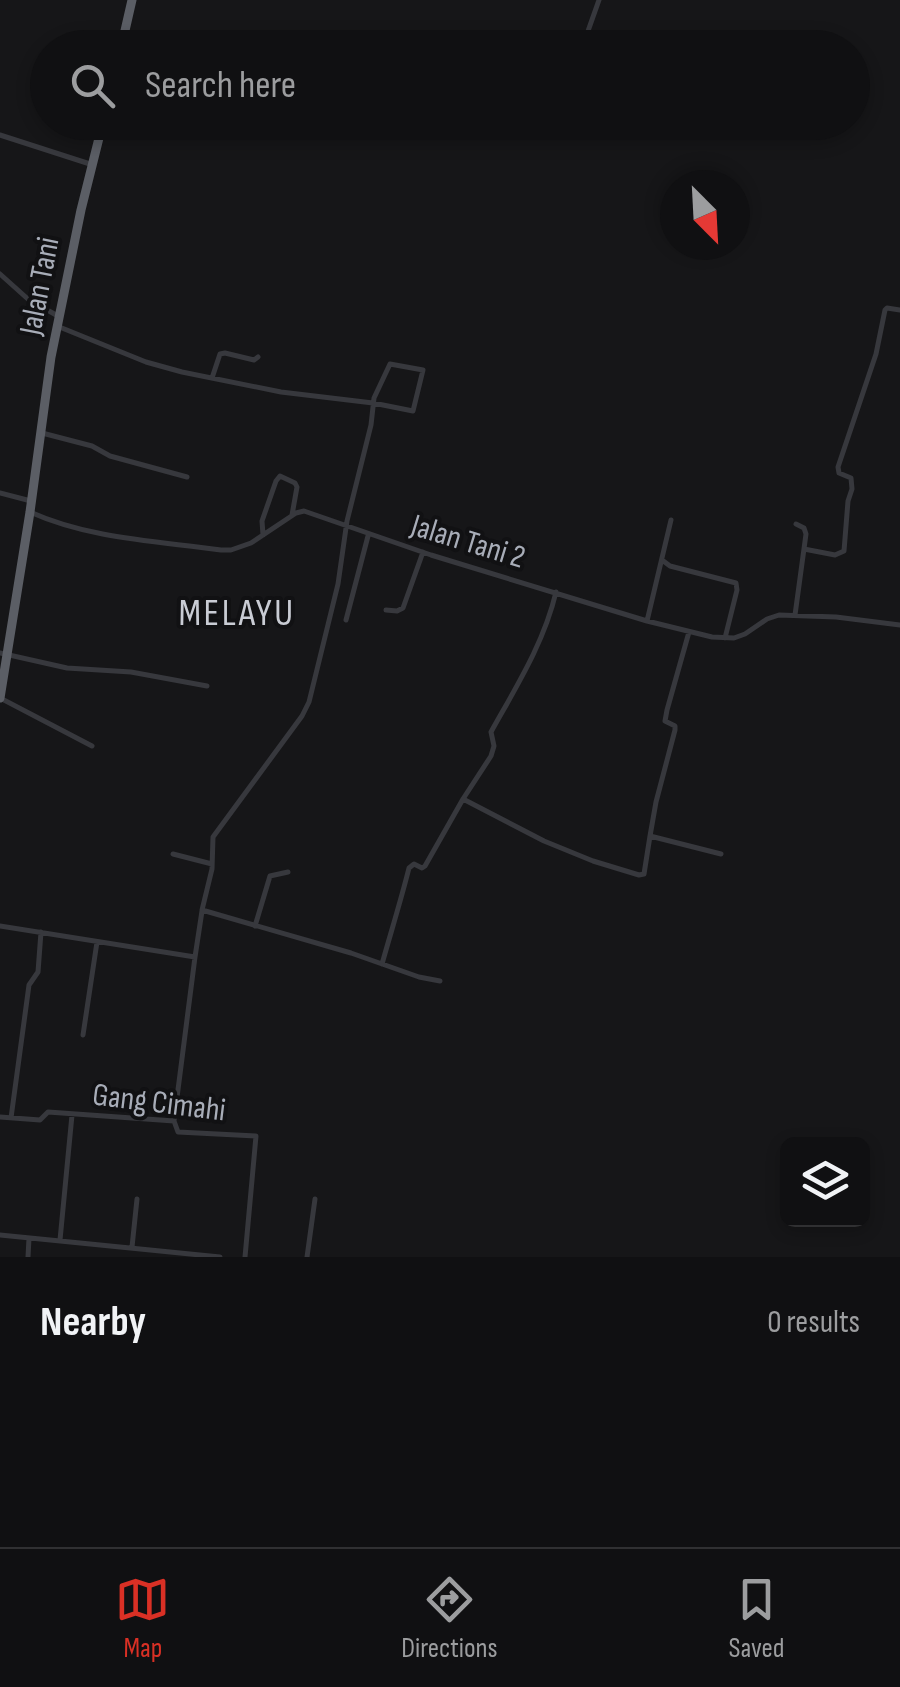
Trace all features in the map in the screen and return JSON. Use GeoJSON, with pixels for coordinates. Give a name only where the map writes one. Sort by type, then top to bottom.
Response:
{"type":"FeatureCollection","features":[{"type":"Feature","properties":{"kind":"highway"},"geometry":{"type":"LineString","coordinates":[[125,30],[132,0]]}},
{"type":"Feature","properties":{"kind":"highway","name":"Jalan Tani"},"geometry":{"type":"LineString","coordinates":[[0,698],[58,321],[99,140]]}},
{"type":"Feature","properties":{"kind":"street"},"geometry":{"type":"LineString","coordinates":[[588,30],[599,0]]}},
{"type":"Feature","properties":{"kind":"street"},"geometry":{"type":"LineString","coordinates":[[0,135],[93,165]]}},
{"type":"Feature","properties":{"kind":"street"},"geometry":{"type":"LineString","coordinates":[[0,274],[58,321],[146,362],[212,378],[304,396],[372,403],[413,411],[422,370],[390,364],[372,403],[371,425],[338,584],[308,702],[302,716],[216,831],[174,1121]]}},
{"type":"Feature","properties":{"kind":"street"},"geometry":{"type":"LineString","coordinates":[[804,549],[835,555],[844,551],[852,484],[850,478],[839,473],[838,467],[876,354],[884,310],[900,310]]}},
{"type":"Feature","properties":{"kind":"street"},"geometry":{"type":"LineString","coordinates":[[212,378],[222,353],[258,358]]}},
{"type":"Feature","properties":{"kind":"street"},"geometry":{"type":"LineString","coordinates":[[40,432],[186,477]]}},
{"type":"Feature","properties":{"kind":"street"},"geometry":{"type":"LineString","coordinates":[[0,493],[65,526],[138,541],[221,550],[240,548],[263,535],[292,515],[297,486],[283,476],[276,481],[262,522],[263,535]]}},
{"type":"Feature","properties":{"kind":"street","name":"Jalan Tani 2"},"geometry":{"type":"LineString","coordinates":[[292,515],[311,512],[368,535],[646,621],[724,638]]}},
{"type":"Feature","properties":{"kind":"street"},"geometry":{"type":"LineString","coordinates":[[646,621],[671,520]]}},
{"type":"Feature","properties":{"kind":"street"},"geometry":{"type":"LineString","coordinates":[[795,615],[806,534],[796,524]]}},
{"type":"Feature","properties":{"kind":"street"},"geometry":{"type":"LineString","coordinates":[[346,620],[368,535]]}},
{"type":"Feature","properties":{"kind":"street"},"geometry":{"type":"LineString","coordinates":[[386,610],[397,612],[403,608],[423,552]]}},
{"type":"Feature","properties":{"kind":"street"},"geometry":{"type":"LineString","coordinates":[[662,560],[670,566],[736,583],[724,638],[745,634],[767,618],[779,615],[836,617],[900,626]]}},
{"type":"Feature","properties":{"kind":"street"},"geometry":{"type":"LineString","coordinates":[[382,964],[410,868],[412,864],[425,866],[494,750],[490,732],[538,646],[556,592]]}},
{"type":"Feature","properties":{"kind":"street"},"geometry":{"type":"LineString","coordinates":[[463,799],[544,842],[640,876],[644,874],[656,802],[675,730],[675,726],[665,722],[666,710],[688,632]]}},
{"type":"Feature","properties":{"kind":"street"},"geometry":{"type":"LineString","coordinates":[[4,653],[67,668],[131,672],[207,686]]}},
{"type":"Feature","properties":{"kind":"street"},"geometry":{"type":"LineString","coordinates":[[0,698],[92,746]]}},
{"type":"Feature","properties":{"kind":"street"},"geometry":{"type":"LineString","coordinates":[[650,836],[722,854]]}},
{"type":"Feature","properties":{"kind":"street"},"geometry":{"type":"LineString","coordinates":[[173,854],[212,864]]}},
{"type":"Feature","properties":{"kind":"street"},"geometry":{"type":"LineString","coordinates":[[255,926],[270,876],[288,872]]}},
{"type":"Feature","properties":{"kind":"street"},"geometry":{"type":"LineString","coordinates":[[202,910],[440,981]]}},
{"type":"Feature","properties":{"kind":"street"},"geometry":{"type":"LineString","coordinates":[[0,926],[195,957]]}},
{"type":"Feature","properties":{"kind":"street"},"geometry":{"type":"LineString","coordinates":[[11,1118],[29,985],[38,972],[41,932]]}},
{"type":"Feature","properties":{"kind":"street"},"geometry":{"type":"LineString","coordinates":[[83,1035],[97,942]]}},
{"type":"Feature","properties":{"kind":"street","name":"Gang Cimahi"},"geometry":{"type":"LineString","coordinates":[[0,1117],[40,1120],[48,1112],[119,1116],[174,1121],[178,1132],[256,1136],[246,1257]]}},
{"type":"Feature","properties":{"kind":"street"},"geometry":{"type":"LineString","coordinates":[[60,1240],[72,1115]]}},
{"type":"Feature","properties":{"kind":"street"},"geometry":{"type":"LineString","coordinates":[[132,1247],[137,1199]]}},
{"type":"Feature","properties":{"kind":"street"},"geometry":{"type":"LineString","coordinates":[[307,1257],[315,1199]]}},
{"type":"Feature","properties":{"kind":"street"},"geometry":{"type":"LineString","coordinates":[[0,1235],[132,1247],[153,1254],[220,1257]]}},
{"type":"Feature","properties":{"kind":"street"},"geometry":{"type":"LineString","coordinates":[[28,1257],[29,1238]]}},
{"type":"Feature","properties":{"kind":"district","name":"MELAYU"},"geometry":{"type":"Point","coordinates":[237,613]}}]}
